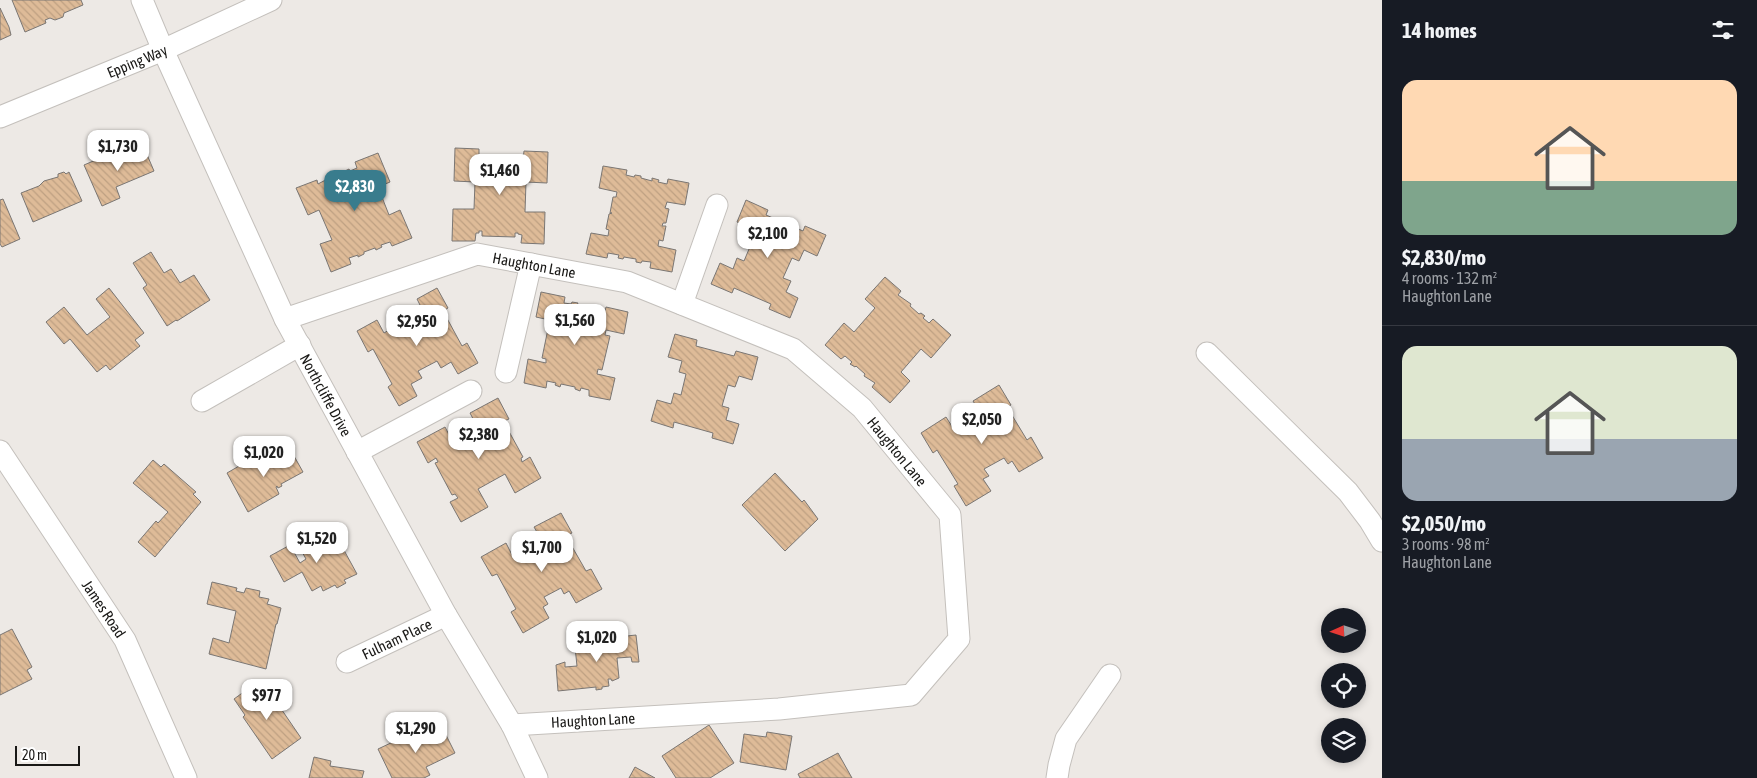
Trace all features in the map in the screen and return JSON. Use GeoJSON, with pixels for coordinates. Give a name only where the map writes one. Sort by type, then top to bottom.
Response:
{"type":"FeatureCollection","features":[{"type":"Feature","properties":{"kind":"street","name":"Northcliffe Drive"},"geometry":{"type":"LineString","coordinates":[[142,0],[285,319],[446,616],[512,725],[537,778]]}},
{"type":"Feature","properties":{"kind":"street","name":"Epping Way"},"geometry":{"type":"LineString","coordinates":[[0,117],[163,50],[271,0]]}},
{"type":"Feature","properties":{"kind":"street"},"geometry":{"type":"LineString","coordinates":[[682,304],[717,206]]}},
{"type":"Feature","properties":{"kind":"street","name":"Haughton Lane"},"geometry":{"type":"LineString","coordinates":[[285,319],[477,254],[627,282],[793,349],[862,408],[950,515],[959,639],[911,695],[779,709],[512,725]]}},
{"type":"Feature","properties":{"kind":"street"},"geometry":{"type":"LineString","coordinates":[[506,372],[531,264]]}},
{"type":"Feature","properties":{"kind":"street"},"geometry":{"type":"LineString","coordinates":[[202,401],[300,345]]}},
{"type":"Feature","properties":{"kind":"street"},"geometry":{"type":"LineString","coordinates":[[1207,353],[1348,492],[1370,521],[1382,541]]}},
{"type":"Feature","properties":{"kind":"street"},"geometry":{"type":"LineString","coordinates":[[358,452],[472,391]]}},
{"type":"Feature","properties":{"kind":"street","name":"James Road"},"geometry":{"type":"LineString","coordinates":[[0,451],[125,640],[186,778]]}},
{"type":"Feature","properties":{"kind":"street","name":"Fulham Place"},"geometry":{"type":"LineString","coordinates":[[347,662],[446,616]]}},
{"type":"Feature","properties":{"kind":"street"},"geometry":{"type":"LineString","coordinates":[[1057,778],[1058,766],[1066,739],[1110,675]]}},
{"type":"Feature","properties":{"kind":"building"},"geometry":{"type":"Polygon","coordinates":[[[12,0],[81,0],[83,5],[64,13],[63,17],[55,20],[50,18],[45,20],[46,23],[25,32],[12,0]]]}},
{"type":"Feature","properties":{"kind":"building"},"geometry":{"type":"Polygon","coordinates":[[[0,8],[11,35],[0,40],[0,8]]]}},
{"type":"Feature","properties":{"kind":"building"},"geometry":{"type":"Polygon","coordinates":[[[142,143],[154,171],[116,187],[120,198],[102,206],[84,165],[105,156],[106,159],[111,157],[113,152],[120,149],[125,150],[142,143]]]}},
{"type":"Feature","properties":{"kind":"building"},"geometry":{"type":"Polygon","coordinates":[[[455,148],[479,149],[479,157],[482,157],[482,159],[483,155],[518,156],[518,160],[523,160],[524,151],[548,152],[547,183],[526,182],[525,212],[545,212],[544,244],[521,243],[522,235],[518,233],[515,233],[515,237],[482,236],[482,231],[476,233],[475,241],[452,241],[453,209],[474,209],[475,182],[454,181],[455,148]]]}},
{"type":"Feature","properties":{"kind":"building"},"geometry":{"type":"Polygon","coordinates":[[[378,153],[390,182],[378,187],[389,215],[400,210],[412,238],[392,246],[390,242],[381,245],[382,247],[376,250],[375,248],[364,252],[364,254],[358,257],[358,255],[349,258],[351,264],[331,272],[320,244],[332,240],[319,210],[308,215],[296,188],[317,180],[318,184],[333,176],[345,173],[349,169],[350,171],[357,168],[355,162],[378,153]]]}},
{"type":"Feature","properties":{"kind":"building"},"geometry":{"type":"Polygon","coordinates":[[[603,166],[627,170],[626,175],[641,176],[641,178],[652,181],[652,178],[667,184],[668,179],[689,183],[685,205],[667,202],[665,208],[669,209],[666,223],[663,223],[662,226],[666,226],[663,241],[659,240],[658,246],[676,250],[672,272],[650,268],[651,262],[642,261],[641,263],[636,262],[636,259],[618,258],[619,255],[608,253],[607,258],[586,254],[591,233],[608,236],[609,230],[606,229],[609,214],[612,213],[610,213],[613,197],[616,197],[617,192],[599,188],[603,166]]]}},
{"type":"Feature","properties":{"kind":"building"},"geometry":{"type":"Polygon","coordinates":[[[64,172],[66,174],[69,172],[82,201],[33,222],[21,193],[39,186],[44,181],[58,177],[58,174],[64,172]]]}},
{"type":"Feature","properties":{"kind":"building"},"geometry":{"type":"Polygon","coordinates":[[[3,199],[20,239],[2,247],[0,244],[0,200],[3,199]]]}},
{"type":"Feature","properties":{"kind":"building"},"geometry":{"type":"Polygon","coordinates":[[[746,200],[768,210],[766,215],[803,231],[805,226],[826,235],[817,256],[804,250],[799,261],[792,258],[783,278],[791,281],[786,292],[798,298],[790,318],[769,309],[771,304],[734,288],[732,293],[711,284],[720,263],[733,269],[737,258],[744,261],[752,242],[745,239],[750,228],[737,222],[746,200]]]}},
{"type":"Feature","properties":{"kind":"building"},"geometry":{"type":"Polygon","coordinates":[[[151,252],[164,273],[171,269],[180,283],[194,275],[210,300],[167,326],[143,288],[147,285],[133,263],[151,252]]]}},
{"type":"Feature","properties":{"kind":"building"},"geometry":{"type":"Polygon","coordinates":[[[885,277],[901,291],[898,295],[911,304],[910,306],[919,314],[921,313],[925,316],[923,318],[929,323],[933,319],[951,335],[931,358],[921,349],[901,372],[910,381],[890,403],[872,387],[875,383],[864,376],[865,374],[856,366],[850,364],[852,362],[845,356],[841,359],[825,345],[844,323],[854,332],[875,308],[865,299],[885,277]]]}},
{"type":"Feature","properties":{"kind":"building"},"geometry":{"type":"Polygon","coordinates":[[[109,288],[144,333],[135,340],[140,346],[110,370],[106,365],[97,372],[70,339],[64,344],[46,322],[64,307],[87,335],[110,317],[96,299],[109,288]]]}},
{"type":"Feature","properties":{"kind":"building"},"geometry":{"type":"Polygon","coordinates":[[[437,288],[448,308],[443,311],[462,346],[467,343],[478,363],[458,374],[451,362],[441,368],[437,361],[418,371],[422,378],[411,384],[417,396],[399,406],[388,387],[392,384],[373,349],[368,352],[357,331],[377,320],[384,333],[394,327],[398,333],[417,323],[414,317],[423,311],[417,299],[437,288]]]}},
{"type":"Feature","properties":{"kind":"building"},"geometry":{"type":"Polygon","coordinates":[[[541,292],[565,297],[564,303],[578,303],[577,305],[592,309],[592,306],[597,307],[597,310],[605,311],[606,307],[628,312],[624,334],[606,330],[605,335],[610,336],[602,370],[598,369],[597,374],[615,378],[610,400],[589,396],[589,390],[581,388],[580,391],[575,389],[575,387],[561,384],[560,387],[555,385],[556,383],[547,381],[546,388],[524,383],[528,359],[546,363],[546,359],[542,358],[549,324],[553,324],[554,321],[536,317],[541,292]]]}},
{"type":"Feature","properties":{"kind":"building"},"geometry":{"type":"Polygon","coordinates":[[[675,334],[697,340],[696,346],[734,356],[736,351],[758,357],[752,380],[739,376],[735,387],[728,385],[722,406],[729,408],[726,420],[739,424],[733,444],[712,438],[713,433],[674,422],[673,428],[651,421],[657,400],[671,404],[674,393],[681,395],[686,374],[679,372],[682,361],[668,357],[675,334]]]}},
{"type":"Feature","properties":{"kind":"building"},"geometry":{"type":"Polygon","coordinates":[[[999,385],[1011,405],[1007,407],[1027,440],[1031,437],[1043,458],[1019,472],[1012,461],[1008,464],[1004,458],[984,469],[989,476],[983,479],[991,491],[966,506],[954,486],[958,484],[937,450],[933,453],[921,433],[946,417],[953,428],[958,425],[962,432],[980,421],[976,415],[980,412],[973,401],[999,385]]]}},
{"type":"Feature","properties":{"kind":"building"},"geometry":{"type":"Polygon","coordinates":[[[498,398],[509,419],[502,422],[523,457],[521,458],[522,462],[530,457],[541,478],[515,493],[505,474],[478,489],[488,507],[461,522],[450,502],[458,498],[455,494],[452,495],[435,463],[438,462],[436,458],[428,463],[417,442],[445,427],[455,446],[480,432],[470,413],[498,398]]]}},
{"type":"Feature","properties":{"kind":"building"},"geometry":{"type":"Polygon","coordinates":[[[289,447],[303,472],[281,484],[282,486],[278,488],[277,486],[279,494],[248,512],[227,473],[258,455],[262,463],[289,447]]]}},
{"type":"Feature","properties":{"kind":"building"},"geometry":{"type":"Polygon","coordinates":[[[153,460],[161,467],[164,464],[196,492],[193,494],[201,502],[155,557],[138,542],[156,521],[158,523],[168,512],[133,483],[153,460]]]}},
{"type":"Feature","properties":{"kind":"building"},"geometry":{"type":"Polygon","coordinates":[[[775,473],[802,502],[804,500],[818,519],[785,551],[742,505],[775,473]]]}},
{"type":"Feature","properties":{"kind":"building"},"geometry":{"type":"Polygon","coordinates":[[[561,513],[572,533],[566,536],[586,571],[591,569],[602,589],[576,603],[569,591],[564,594],[561,588],[544,597],[548,604],[543,607],[549,618],[523,633],[511,612],[516,609],[497,574],[492,576],[481,557],[506,543],[512,555],[518,552],[522,559],[539,549],[536,542],[541,539],[534,527],[561,513]]]}},
{"type":"Feature","properties":{"kind":"building"},"geometry":{"type":"Polygon","coordinates":[[[334,532],[357,574],[344,580],[346,583],[337,588],[335,585],[323,591],[321,586],[312,591],[302,572],[284,582],[270,556],[290,545],[300,563],[306,559],[301,550],[334,532]]]}},
{"type":"Feature","properties":{"kind":"building"},"geometry":{"type":"Polygon","coordinates":[[[212,582],[237,588],[236,591],[244,593],[246,588],[260,591],[259,597],[269,599],[267,604],[281,608],[266,669],[209,654],[213,638],[229,643],[236,611],[207,604],[212,582]]]}},
{"type":"Feature","properties":{"kind":"building"},"geometry":{"type":"Polygon","coordinates":[[[12,629],[32,667],[27,670],[32,679],[0,695],[0,635],[12,629]]]}},
{"type":"Feature","properties":{"kind":"building"},"geometry":{"type":"Polygon","coordinates":[[[598,635],[599,639],[636,635],[639,662],[632,662],[631,657],[617,658],[619,678],[612,681],[608,679],[609,686],[602,687],[602,689],[596,690],[596,687],[558,691],[556,665],[565,662],[565,667],[577,666],[575,647],[578,647],[578,644],[586,646],[586,640],[594,639],[593,636],[598,635]]]}},
{"type":"Feature","properties":{"kind":"building"},"geometry":{"type":"Polygon","coordinates":[[[256,683],[266,697],[271,694],[301,738],[272,759],[243,717],[245,715],[234,699],[256,683]]]}},
{"type":"Feature","properties":{"kind":"building"},"geometry":{"type":"Polygon","coordinates":[[[441,725],[455,753],[426,767],[430,775],[424,778],[392,778],[378,749],[412,733],[415,739],[441,725]]]}},
{"type":"Feature","properties":{"kind":"building"},"geometry":{"type":"Polygon","coordinates":[[[709,725],[734,763],[710,778],[676,778],[662,756],[709,725]]]}},
{"type":"Feature","properties":{"kind":"building"},"geometry":{"type":"Polygon","coordinates":[[[767,732],[792,736],[786,770],[740,762],[744,734],[766,737],[767,732]]]}},
{"type":"Feature","properties":{"kind":"building"},"geometry":{"type":"Polygon","coordinates":[[[838,753],[852,778],[800,778],[798,774],[838,753]]]}},
{"type":"Feature","properties":{"kind":"building"},"geometry":{"type":"Polygon","coordinates":[[[314,757],[331,761],[330,766],[364,771],[362,778],[309,778],[314,757]]]}},
{"type":"Feature","properties":{"kind":"building"},"geometry":{"type":"Polygon","coordinates":[[[635,767],[655,778],[629,778],[635,767]]]}}]}
